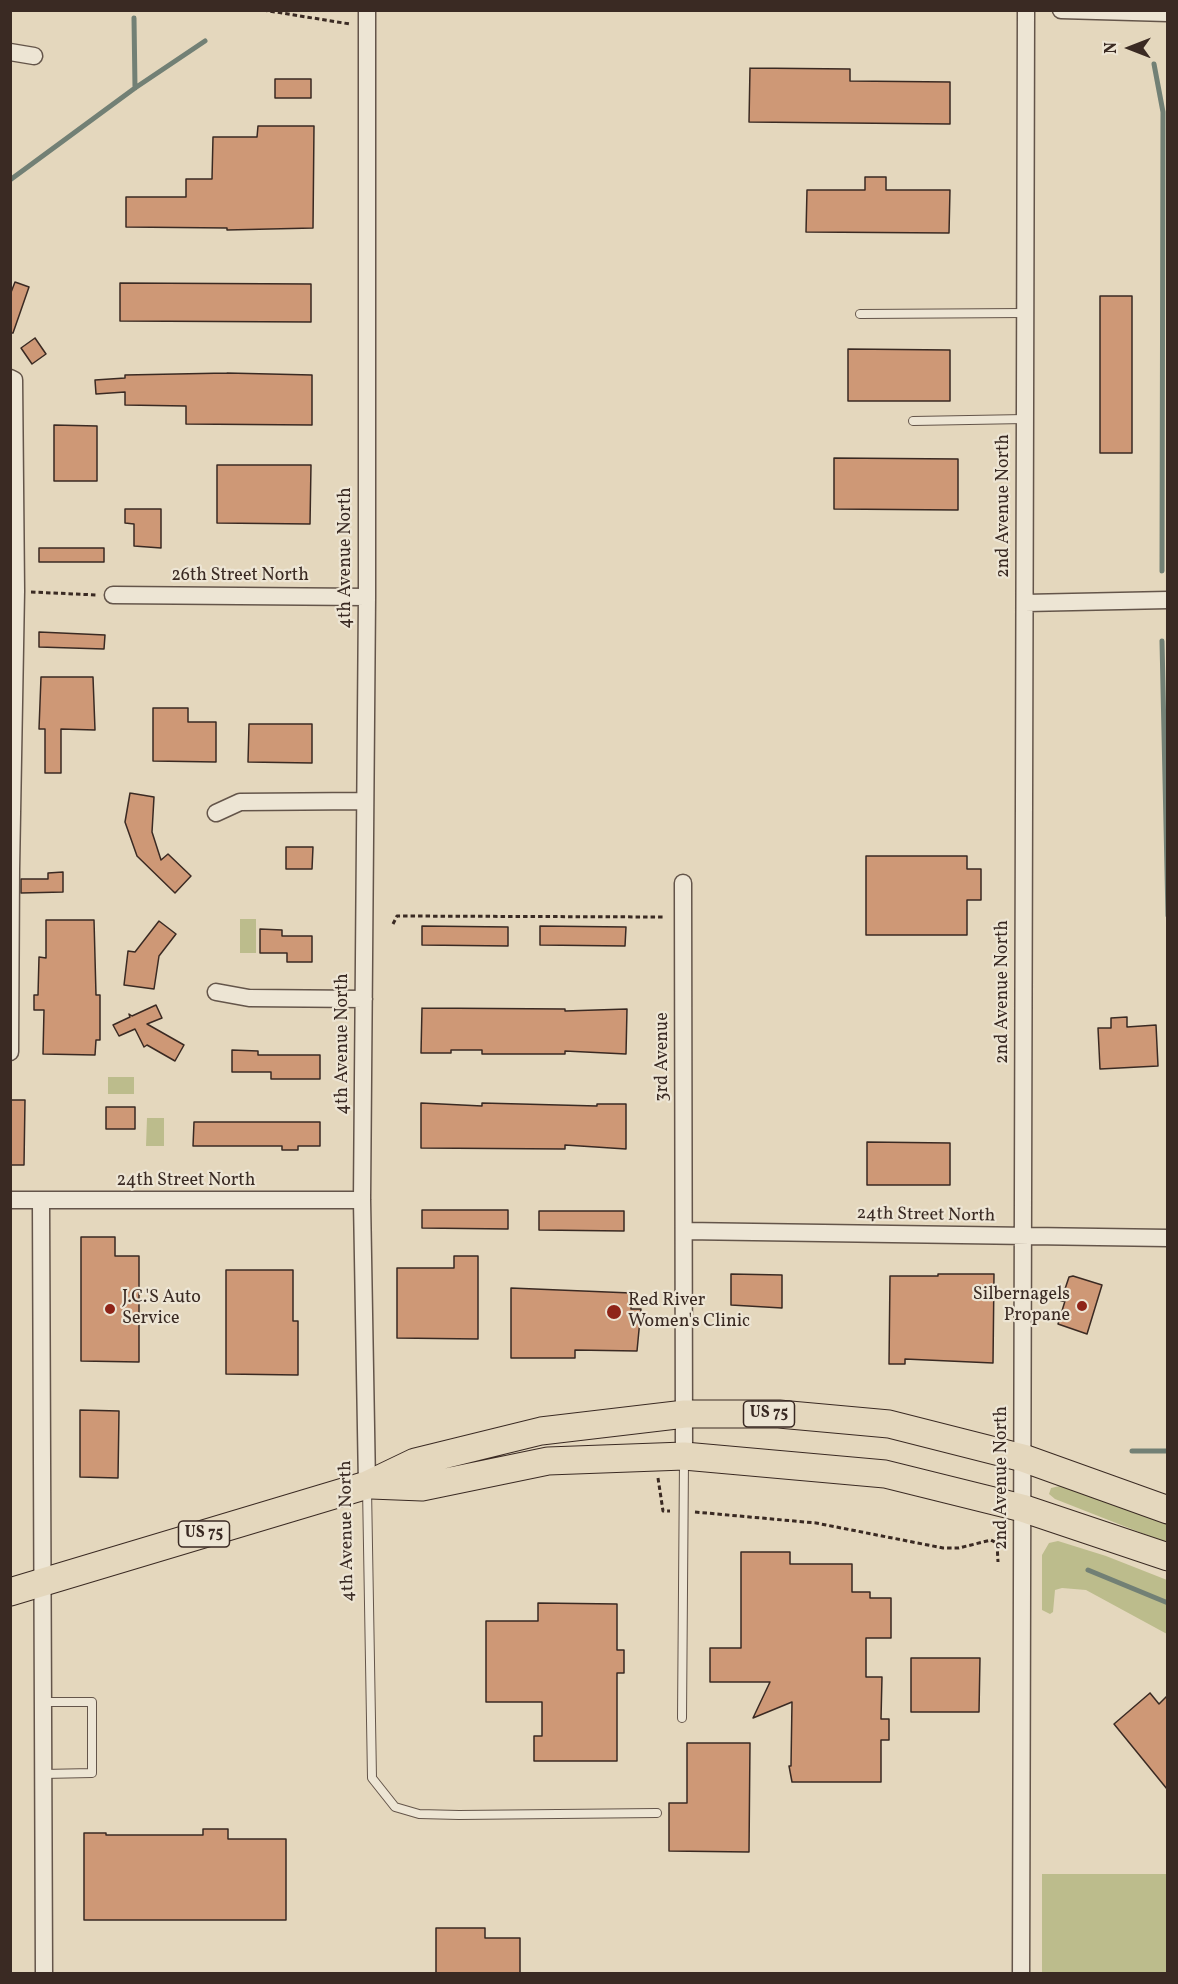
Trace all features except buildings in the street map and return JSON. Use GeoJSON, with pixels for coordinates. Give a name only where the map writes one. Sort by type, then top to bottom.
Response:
{"type":"FeatureCollection","features":[{"type":"Feature","properties":{"kind":"main road","name":"US 75"},"geometry":{"type":"LineString","coordinates":[[10,1592],[367,1485],[415,1462],[541,1431],[684,1414],[779,1414],[888,1424],[1023,1458],[1154,1499],[1167,1510]]}},
{"type":"Feature","properties":{"kind":"main road","name":"US 75"},"geometry":{"type":"LineString","coordinates":[[367,1485],[422,1487],[548,1461],[684,1456],[885,1474],[1022,1508],[1167,1557]]}},
{"type":"Feature","properties":{"kind":"street","name":"2nd Avenue North"},"geometry":{"type":"LineString","coordinates":[[1021,1974],[1026,10]]}},
{"type":"Feature","properties":{"kind":"street"},"geometry":{"type":"LineString","coordinates":[[1061,10],[1167,13]]}},
{"type":"Feature","properties":{"kind":"street","name":"4th Avenue North"},"geometry":{"type":"LineString","coordinates":[[367,18],[367,597],[362,1200],[367,1485]]}},
{"type":"Feature","properties":{"kind":"street"},"geometry":{"type":"LineString","coordinates":[[10,52],[34,56]]}},
{"type":"Feature","properties":{"kind":"street"},"geometry":{"type":"LineString","coordinates":[[10,378],[14,380],[10,1052]]}},
{"type":"Feature","properties":{"kind":"street","name":"26th Street North"},"geometry":{"type":"LineString","coordinates":[[113,595],[367,597]]}},
{"type":"Feature","properties":{"kind":"street"},"geometry":{"type":"LineString","coordinates":[[1025,603],[1167,600]]}},
{"type":"Feature","properties":{"kind":"street"},"geometry":{"type":"LineString","coordinates":[[216,813],[240,802],[364,801]]}},
{"type":"Feature","properties":{"kind":"street","name":"3rd Avenue"},"geometry":{"type":"LineString","coordinates":[[683,883],[684,1456]]}},
{"type":"Feature","properties":{"kind":"street"},"geometry":{"type":"LineString","coordinates":[[216,992],[249,998],[364,999]]}},
{"type":"Feature","properties":{"kind":"street","name":"24th Street North"},"geometry":{"type":"LineString","coordinates":[[10,1200],[362,1200]]}},
{"type":"Feature","properties":{"kind":"street"},"geometry":{"type":"LineString","coordinates":[[41,1201],[44,1974]]}},
{"type":"Feature","properties":{"kind":"street","name":"24th Street North"},"geometry":{"type":"LineString","coordinates":[[684,1231],[1023,1238],[1167,1238]]}},
{"type":"Feature","properties":{"kind":"lane"},"geometry":{"type":"LineString","coordinates":[[860,314],[1025,313]]}},
{"type":"Feature","properties":{"kind":"lane"},"geometry":{"type":"LineString","coordinates":[[913,421],[1025,419]]}},
{"type":"Feature","properties":{"kind":"lane"},"geometry":{"type":"LineString","coordinates":[[682,1718],[684,1456]]}},
{"type":"Feature","properties":{"kind":"lane","name":"4th Avenue North"},"geometry":{"type":"LineString","coordinates":[[367,1485],[372,1779],[395,1807],[419,1814],[459,1815],[657,1813]]}},
{"type":"Feature","properties":{"kind":"lane"},"geometry":{"type":"LineString","coordinates":[[43,1702],[92,1702],[92,1773],[43,1774]]}},
{"type":"Feature","properties":{"kind":"path"},"geometry":{"type":"LineString","coordinates":[[262,10],[367,18]]}},
{"type":"Feature","properties":{"kind":"path"},"geometry":{"type":"LineString","coordinates":[[13,591],[113,595]]}},
{"type":"Feature","properties":{"kind":"path"},"geometry":{"type":"LineString","coordinates":[[393,924],[397,916],[682,917]]}},
{"type":"Feature","properties":{"kind":"path"},"geometry":{"type":"LineString","coordinates":[[658,1484],[663,1511],[816,1523],[943,1548],[959,1548],[991,1540],[997,1543],[998,1562]]}},
{"type":"Feature","properties":{"kind":"green space"},"geometry":{"type":"Polygon","coordinates":[[[240,919],[256,919],[256,953],[240,953],[240,919]]]}},
{"type":"Feature","properties":{"kind":"green space"},"geometry":{"type":"Polygon","coordinates":[[[108,1077],[134,1077],[134,1094],[108,1094],[108,1077]]]}},
{"type":"Feature","properties":{"kind":"green space"},"geometry":{"type":"Polygon","coordinates":[[[147,1118],[164,1118],[164,1146],[146,1146],[147,1118]]]}},
{"type":"Feature","properties":{"kind":"green space"},"geometry":{"type":"Polygon","coordinates":[[[1060,1486],[1075,1488],[1167,1523],[1167,1543],[1055,1499],[1049,1494],[1051,1488],[1060,1486]]]}},
{"type":"Feature","properties":{"kind":"green space"},"geometry":{"type":"Polygon","coordinates":[[[1058,1541],[1106,1556],[1167,1580],[1167,1634],[1086,1590],[1062,1588],[1055,1590],[1053,1612],[1050,1614],[1042,1610],[1042,1555],[1049,1543],[1058,1541]]]}},
{"type":"Feature","properties":{"kind":"green space"},"geometry":{"type":"Polygon","coordinates":[[[1042,1874],[1167,1874],[1167,1973],[1042,1973],[1042,1874]]]}},
{"type":"Feature","properties":{"kind":"waterway"},"geometry":{"type":"LineString","coordinates":[[134,18],[135,88]]}},
{"type":"Feature","properties":{"kind":"waterway"},"geometry":{"type":"LineString","coordinates":[[10,180],[135,88],[205,41]]}},
{"type":"Feature","properties":{"kind":"waterway"},"geometry":{"type":"LineString","coordinates":[[1154,64],[1163,112],[1162,571]]}},
{"type":"Feature","properties":{"kind":"waterway"},"geometry":{"type":"LineString","coordinates":[[1162,641],[1168,916]]}},
{"type":"Feature","properties":{"kind":"waterway"},"geometry":{"type":"LineString","coordinates":[[1132,1451],[1168,1451]]}},
{"type":"Feature","properties":{"kind":"waterway"},"geometry":{"type":"LineString","coordinates":[[1088,1570],[1168,1603]]}},
{"type":"Feature","properties":{"kind":"place","name":"Silbernagels Propane"},"geometry":{"type":"Point","coordinates":[1082,1306]}},
{"type":"Feature","properties":{"kind":"place","name":"J.C.'S Auto Service"},"geometry":{"type":"Point","coordinates":[110,1309]}},
{"type":"Feature","properties":{"kind":"place","name":"Red River Women's Clinic"},"geometry":{"type":"Point","coordinates":[614,1312]}}]}
